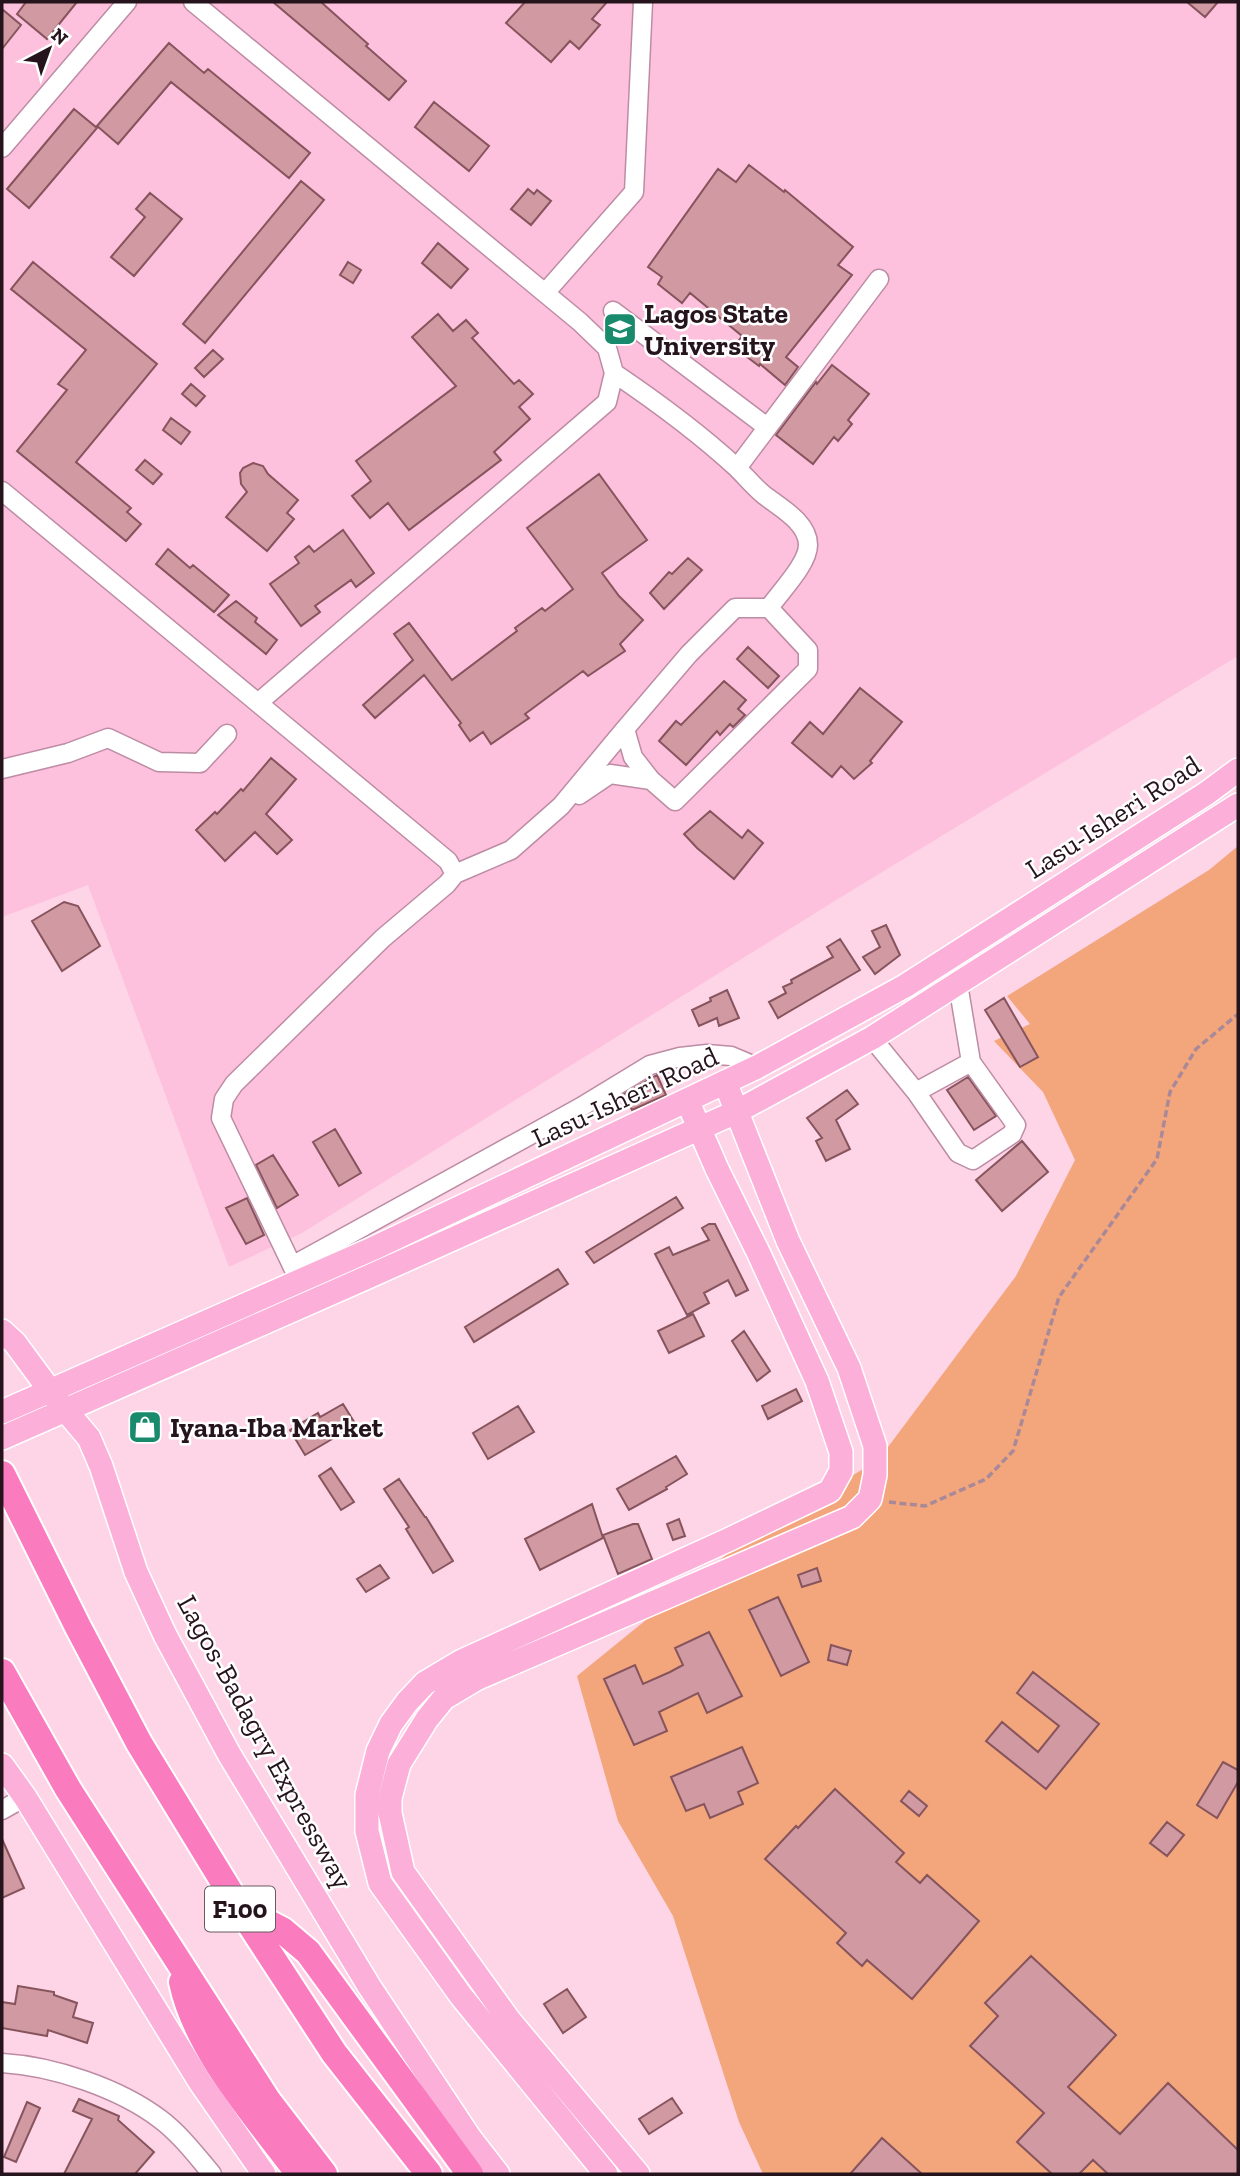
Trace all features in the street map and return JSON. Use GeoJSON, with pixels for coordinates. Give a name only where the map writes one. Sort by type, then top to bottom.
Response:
{"type":"FeatureCollection","features":[{"type":"Feature","properties":{"kind":"highway","name":"F100"},"geometry":{"type":"LineString","coordinates":[[2,1474],[78,1628],[139,1743],[239,1907],[334,2053],[429,2174]]}},
{"type":"Feature","properties":{"kind":"highway","name":"F100"},"geometry":{"type":"LineString","coordinates":[[2,1672],[68,1789],[268,2101],[324,2174]]}},
{"type":"Feature","properties":{"kind":"highway"},"geometry":{"type":"LineString","coordinates":[[239,1907],[282,1930],[308,1952],[470,2174]]}},
{"type":"Feature","properties":{"kind":"highway"},"geometry":{"type":"LineString","coordinates":[[177,1959],[186,2002],[197,2030],[219,2065],[299,2174]]}},
{"type":"Feature","properties":{"kind":"main road","name":"Lasu-Isheri Road"},"geometry":{"type":"LineString","coordinates":[[2,1412],[296,1273],[372,1250],[757,1066],[905,986],[1207,793],[1238,770]]}},
{"type":"Feature","properties":{"kind":"main road","name":"Lasu-Isheri Road"},"geometry":{"type":"LineString","coordinates":[[2,1437],[736,1112],[872,1038],[1238,805]]}},
{"type":"Feature","properties":{"kind":"main road"},"geometry":{"type":"LineString","coordinates":[[606,2174],[509,2020],[403,1872],[390,1813],[390,1798],[399,1764],[427,1719],[444,1698],[476,1679],[852,1517],[870,1499],[876,1475],[875,1446],[849,1368],[788,1241],[725,1082]]}},
{"type":"Feature","properties":{"kind":"main road"},"geometry":{"type":"LineString","coordinates":[[638,2174],[562,2104],[461,1996],[380,1883],[367,1831],[367,1795],[378,1751],[391,1724],[425,1683],[461,1661],[830,1491],[841,1471],[841,1452],[817,1381],[687,1100]]}},
{"type":"Feature","properties":{"kind":"main road","name":"Lagos-Badagry Expressway"},"geometry":{"type":"LineString","coordinates":[[2,1331],[15,1343],[49,1390],[66,1408],[95,1450],[136,1572],[165,1635],[229,1754],[369,1986],[498,2174]]}},
{"type":"Feature","properties":{"kind":"main road"},"geometry":{"type":"LineString","coordinates":[[2,1765],[25,1797],[200,2082],[264,2174]]}},
{"type":"Feature","properties":{"kind":"street"},"geometry":{"type":"LineString","coordinates":[[2,148],[127,2]]}},
{"type":"Feature","properties":{"kind":"street"},"geometry":{"type":"LineString","coordinates":[[193,2],[580,322],[607,348],[614,373],[607,402],[258,703]]}},
{"type":"Feature","properties":{"kind":"street"},"geometry":{"type":"LineString","coordinates":[[545,293],[634,192],[643,2]]}},
{"type":"Feature","properties":{"kind":"street"},"geometry":{"type":"LineString","coordinates":[[737,468],[879,279]]}},
{"type":"Feature","properties":{"kind":"street"},"geometry":{"type":"LineString","coordinates":[[613,311],[767,428]]}},
{"type":"Feature","properties":{"kind":"street"},"geometry":{"type":"LineString","coordinates":[[614,373],[658,403],[737,468],[762,494],[793,517],[804,531],[808,543],[807,557],[769,608]]}},
{"type":"Feature","properties":{"kind":"street"},"geometry":{"type":"LineString","coordinates":[[2,491],[448,861],[455,874]]}},
{"type":"Feature","properties":{"kind":"street"},"geometry":{"type":"LineString","coordinates":[[561,806],[625,729],[689,654],[735,608],[769,608],[808,650],[808,669],[675,801],[651,780],[633,757],[625,729]]}},
{"type":"Feature","properties":{"kind":"street"},"geometry":{"type":"LineString","coordinates":[[2,769],[68,753],[108,738],[159,762],[201,763],[227,734]]}},
{"type":"Feature","properties":{"kind":"street"},"geometry":{"type":"LineString","coordinates":[[651,780],[610,775],[561,806],[510,850],[455,874],[447,884],[383,938],[234,1084],[224,1099],[221,1118],[296,1273],[650,1065],[680,1057],[707,1054],[730,1056],[757,1066]]}},
{"type":"Feature","properties":{"kind":"street"},"geometry":{"type":"LineString","coordinates":[[872,1038],[916,1093],[958,1153],[973,1160],[1012,1134],[1016,1125],[971,1062],[958,984]]}},
{"type":"Feature","properties":{"kind":"street"},"geometry":{"type":"LineString","coordinates":[[916,1093],[971,1062]]}},
{"type":"Feature","properties":{"kind":"street"},"geometry":{"type":"LineString","coordinates":[[2,1810],[25,1797]]}},
{"type":"Feature","properties":{"kind":"street"},"geometry":{"type":"LineString","coordinates":[[2,2063],[58,2073],[109,2090],[159,2118],[188,2145],[212,2174]]}},
{"type":"Feature","properties":{"kind":"path"},"geometry":{"type":"LineString","coordinates":[[870,1499],[925,1506],[986,1479],[1013,1451],[1059,1297],[1157,1159],[1170,1092],[1196,1048],[1238,1014]]}},
{"type":"Feature","properties":{"kind":"shaded area","name":"Lagos State University"},"geometry":{"type":"Polygon","coordinates":[[[2,2],[1238,2],[1238,656],[841,897],[302,1233],[229,1267],[88,885],[2,917],[2,2]]]}},
{"type":"Feature","properties":{"kind":"shaded area"},"geometry":{"type":"Polygon","coordinates":[[[1238,846],[1238,2174],[763,2174],[739,2122],[673,1916],[618,1821],[577,1676],[731,1551],[879,1459],[1016,1276],[1075,1160],[1043,1092],[994,1041],[1030,1024],[1007,996],[1209,870],[1238,846]]]}},
{"type":"Feature","properties":{"kind":"building"},"geometry":{"type":"Polygon","coordinates":[[[26,2],[77,2],[47,39],[17,14],[26,2]]]}},
{"type":"Feature","properties":{"kind":"building"},"geometry":{"type":"Polygon","coordinates":[[[273,2],[321,2],[406,81],[389,100],[273,2]]]}},
{"type":"Feature","properties":{"kind":"building"},"geometry":{"type":"Polygon","coordinates":[[[525,2],[607,2],[592,19],[600,25],[579,49],[570,41],[551,62],[506,23],[525,2]]]}},
{"type":"Feature","properties":{"kind":"building"},"geometry":{"type":"Polygon","coordinates":[[[1187,2],[1218,2],[1205,17],[1187,2]]]}},
{"type":"Feature","properties":{"kind":"building"},"geometry":{"type":"Polygon","coordinates":[[[2,9],[21,25],[2,49],[2,9]]]}},
{"type":"Feature","properties":{"kind":"building"},"geometry":{"type":"Polygon","coordinates":[[[169,43],[204,73],[208,69],[310,153],[289,178],[171,82],[118,144],[97,126],[169,43]]]}},
{"type":"Feature","properties":{"kind":"building"},"geometry":{"type":"Polygon","coordinates":[[[434,102],[489,146],[469,171],[415,127],[434,102]]]}},
{"type":"Feature","properties":{"kind":"building"},"geometry":{"type":"Polygon","coordinates":[[[74,109],[97,128],[29,208],[7,189],[74,109]]]}},
{"type":"Feature","properties":{"kind":"building"},"geometry":{"type":"Polygon","coordinates":[[[749,165],[784,192],[785,190],[853,247],[838,265],[852,275],[786,357],[798,367],[785,385],[734,347],[742,336],[690,293],[682,303],[658,284],[662,277],[648,267],[718,169],[736,182],[749,165]]]}},
{"type":"Feature","properties":{"kind":"building"},"geometry":{"type":"Polygon","coordinates":[[[301,181],[324,200],[205,343],[183,324],[301,181]]]}},
{"type":"Feature","properties":{"kind":"building"},"geometry":{"type":"Polygon","coordinates":[[[528,189],[534,194],[537,190],[551,201],[531,225],[511,209],[528,189]]]}},
{"type":"Feature","properties":{"kind":"building"},"geometry":{"type":"Polygon","coordinates":[[[150,193],[182,219],[134,276],[111,257],[145,217],[136,209],[150,193]]]}},
{"type":"Feature","properties":{"kind":"building"},"geometry":{"type":"Polygon","coordinates":[[[438,243],[468,269],[451,288],[422,263],[438,243]]]}},
{"type":"Feature","properties":{"kind":"building"},"geometry":{"type":"Polygon","coordinates":[[[33,262],[157,364],[76,462],[131,508],[127,512],[141,524],[126,541],[17,451],[67,390],[58,384],[86,350],[11,289],[33,262]]]}},
{"type":"Feature","properties":{"kind":"building"},"geometry":{"type":"Polygon","coordinates":[[[348,262],[361,270],[353,283],[340,275],[348,262]]]}},
{"type":"Feature","properties":{"kind":"building"},"geometry":{"type":"Polygon","coordinates":[[[438,314],[453,331],[466,320],[478,333],[472,338],[514,384],[519,380],[533,394],[519,407],[530,419],[494,452],[501,460],[409,530],[388,503],[370,518],[352,496],[371,481],[356,461],[456,386],[412,337],[438,314]]]}},
{"type":"Feature","properties":{"kind":"building"},"geometry":{"type":"Polygon","coordinates":[[[213,350],[223,359],[204,377],[195,368],[213,350]]]}},
{"type":"Feature","properties":{"kind":"building"},"geometry":{"type":"Polygon","coordinates":[[[832,365],[869,394],[848,420],[852,424],[838,441],[834,437],[813,464],[776,435],[832,365]]]}},
{"type":"Feature","properties":{"kind":"building"},"geometry":{"type":"Polygon","coordinates":[[[191,384],[205,396],[196,406],[182,394],[191,384]]]}},
{"type":"Feature","properties":{"kind":"building"},"geometry":{"type":"Polygon","coordinates":[[[171,418],[190,432],[181,444],[163,430],[171,418]]]}},
{"type":"Feature","properties":{"kind":"building"},"geometry":{"type":"Polygon","coordinates":[[[145,460],[162,474],[153,484],[136,470],[145,460]]]}},
{"type":"Feature","properties":{"kind":"building"},"geometry":{"type":"Polygon","coordinates":[[[253,463],[263,466],[268,474],[298,500],[287,513],[294,519],[267,551],[226,517],[247,492],[241,484],[240,473],[243,468],[253,463]]]}},
{"type":"Feature","properties":{"kind":"building"},"geometry":{"type":"Polygon","coordinates":[[[599,474],[647,540],[602,573],[619,596],[643,620],[620,644],[625,651],[588,676],[583,671],[525,714],[529,718],[491,744],[483,732],[470,741],[459,725],[461,723],[424,675],[375,718],[363,705],[413,660],[394,634],[409,623],[452,680],[517,631],[515,628],[542,608],[545,611],[573,589],[527,528],[599,474]]]}},
{"type":"Feature","properties":{"kind":"building"},"geometry":{"type":"Polygon","coordinates":[[[343,530],[374,573],[356,587],[351,580],[315,606],[320,612],[301,626],[270,584],[299,563],[295,557],[309,546],[314,552],[343,530]]]}},
{"type":"Feature","properties":{"kind":"building"},"geometry":{"type":"Polygon","coordinates":[[[168,549],[190,568],[193,565],[229,595],[214,612],[156,564],[168,549]]]}},
{"type":"Feature","properties":{"kind":"building"},"geometry":{"type":"Polygon","coordinates":[[[688,558],[702,570],[664,609],[650,593],[669,572],[672,574],[688,558]]]}},
{"type":"Feature","properties":{"kind":"building"},"geometry":{"type":"Polygon","coordinates":[[[236,601],[257,618],[255,622],[277,640],[266,654],[218,615],[236,601]]]}},
{"type":"Feature","properties":{"kind":"building"},"geometry":{"type":"Polygon","coordinates":[[[748,647],[779,676],[768,688],[737,659],[748,647]]]}},
{"type":"Feature","properties":{"kind":"building"},"geometry":{"type":"Polygon","coordinates":[[[724,681],[746,700],[738,709],[745,715],[733,727],[730,724],[720,735],[717,731],[686,765],[659,741],[676,721],[681,725],[724,681]]]}},
{"type":"Feature","properties":{"kind":"building"},"geometry":{"type":"Polygon","coordinates":[[[860,688],[902,722],[870,761],[872,763],[854,779],[841,766],[832,777],[792,743],[810,722],[823,734],[860,688]]]}},
{"type":"Feature","properties":{"kind":"building"},"geometry":{"type":"Polygon","coordinates":[[[271,758],[296,779],[266,814],[292,840],[277,854],[255,832],[225,861],[196,830],[215,812],[217,814],[241,789],[243,791],[271,758]]]}},
{"type":"Feature","properties":{"kind":"building"},"geometry":{"type":"Polygon","coordinates":[[[710,811],[742,838],[748,830],[763,843],[734,879],[684,834],[710,811]]]}},
{"type":"Feature","properties":{"kind":"building"},"geometry":{"type":"Polygon","coordinates":[[[64,902],[78,906],[100,946],[62,971],[32,921],[64,902]]]}},
{"type":"Feature","properties":{"kind":"building"},"geometry":{"type":"Polygon","coordinates":[[[886,925],[900,955],[875,974],[863,957],[880,947],[872,931],[886,925]]]}},
{"type":"Feature","properties":{"kind":"building"},"geometry":{"type":"Polygon","coordinates":[[[840,939],[860,970],[778,1018],[769,1002],[786,993],[783,987],[792,983],[791,980],[833,957],[827,947],[840,939]]]}},
{"type":"Feature","properties":{"kind":"building"},"geometry":{"type":"Polygon","coordinates":[[[727,990],[739,1018],[719,1026],[717,1018],[699,1026],[692,1010],[727,990]]]}},
{"type":"Feature","properties":{"kind":"building"},"geometry":{"type":"Polygon","coordinates":[[[1004,998],[1038,1057],[1020,1067],[985,1010],[1004,998]]]}},
{"type":"Feature","properties":{"kind":"building"},"geometry":{"type":"Polygon","coordinates":[[[657,1075],[666,1095],[632,1110],[624,1094],[657,1075]]]}},
{"type":"Feature","properties":{"kind":"building"},"geometry":{"type":"Polygon","coordinates":[[[968,1077],[996,1116],[974,1130],[947,1090],[968,1077]]]}},
{"type":"Feature","properties":{"kind":"building"},"geometry":{"type":"Polygon","coordinates":[[[847,1090],[858,1104],[836,1120],[850,1149],[826,1161],[816,1141],[822,1138],[807,1118],[847,1090]]]}},
{"type":"Feature","properties":{"kind":"building"},"geometry":{"type":"Polygon","coordinates":[[[335,1129],[361,1173],[339,1186],[313,1142],[335,1129]]]}},
{"type":"Feature","properties":{"kind":"building"},"geometry":{"type":"Polygon","coordinates":[[[1022,1141],[1048,1172],[1002,1211],[976,1180],[1022,1141]]]}},
{"type":"Feature","properties":{"kind":"building"},"geometry":{"type":"Polygon","coordinates":[[[273,1155],[298,1195],[277,1208],[256,1165],[273,1155]]]}},
{"type":"Feature","properties":{"kind":"building"},"geometry":{"type":"Polygon","coordinates":[[[676,1197],[683,1208],[594,1263],[586,1252],[676,1197]]]}},
{"type":"Feature","properties":{"kind":"building"},"geometry":{"type":"Polygon","coordinates":[[[247,1198],[264,1235],[246,1244],[226,1208],[247,1198]]]}},
{"type":"Feature","properties":{"kind":"building"},"geometry":{"type":"Polygon","coordinates":[[[715,1224],[748,1290],[736,1296],[728,1280],[704,1293],[709,1303],[687,1315],[655,1254],[669,1247],[673,1255],[709,1240],[702,1228],[715,1224]]]}},
{"type":"Feature","properties":{"kind":"building"},"geometry":{"type":"Polygon","coordinates":[[[558,1269],[568,1284],[474,1342],[465,1327],[558,1269]]]}},
{"type":"Feature","properties":{"kind":"building"},"geometry":{"type":"Polygon","coordinates":[[[693,1314],[704,1336],[669,1353],[658,1331],[693,1314]]]}},
{"type":"Feature","properties":{"kind":"building"},"geometry":{"type":"Polygon","coordinates":[[[744,1331],[770,1371],[757,1381],[732,1341],[744,1331]]]}},
{"type":"Feature","properties":{"kind":"building"},"geometry":{"type":"Polygon","coordinates":[[[796,1389],[802,1401],[768,1419],[762,1406],[796,1389]]]}},
{"type":"Feature","properties":{"kind":"building"},"geometry":{"type":"Polygon","coordinates":[[[343,1404],[356,1425],[305,1455],[290,1430],[318,1413],[320,1417],[343,1404]]]}},
{"type":"Feature","properties":{"kind":"building"},"geometry":{"type":"Polygon","coordinates":[[[518,1406],[534,1432],[488,1459],[473,1433],[518,1406]]]}},
{"type":"Feature","properties":{"kind":"building"},"geometry":{"type":"Polygon","coordinates":[[[676,1456],[687,1474],[666,1487],[667,1489],[629,1510],[617,1489],[676,1456]]]}},
{"type":"Feature","properties":{"kind":"building"},"geometry":{"type":"Polygon","coordinates":[[[331,1468],[354,1502],[341,1510],[319,1476],[331,1468]]]}},
{"type":"Feature","properties":{"kind":"building"},"geometry":{"type":"Polygon","coordinates":[[[399,1479],[453,1561],[433,1573],[406,1529],[409,1527],[384,1489],[399,1479]]]}},
{"type":"Feature","properties":{"kind":"building"},"geometry":{"type":"Polygon","coordinates":[[[592,1504],[603,1538],[540,1570],[525,1539],[592,1504]]]}},
{"type":"Feature","properties":{"kind":"building"},"geometry":{"type":"Polygon","coordinates":[[[679,1519],[685,1536],[673,1540],[667,1524],[679,1519]]]}},
{"type":"Feature","properties":{"kind":"building"},"geometry":{"type":"Polygon","coordinates":[[[638,1524],[652,1559],[618,1574],[603,1535],[638,1524]]]}},
{"type":"Feature","properties":{"kind":"building"},"geometry":{"type":"Polygon","coordinates":[[[380,1565],[389,1578],[366,1592],[357,1579],[380,1565]]]}},
{"type":"Feature","properties":{"kind":"building"},"geometry":{"type":"Polygon","coordinates":[[[817,1568],[821,1581],[802,1587],[798,1575],[817,1568]]]}},
{"type":"Feature","properties":{"kind":"building"},"geometry":{"type":"Polygon","coordinates":[[[778,1597],[809,1662],[781,1676],[749,1610],[778,1597]]]}},
{"type":"Feature","properties":{"kind":"building"},"geometry":{"type":"Polygon","coordinates":[[[709,1632],[742,1696],[707,1713],[698,1693],[659,1712],[667,1731],[634,1745],[604,1679],[635,1665],[643,1684],[670,1672],[683,1665],[675,1648],[709,1632]]]}},
{"type":"Feature","properties":{"kind":"building"},"geometry":{"type":"Polygon","coordinates":[[[831,1645],[851,1651],[847,1665],[828,1660],[831,1645]]]}},
{"type":"Feature","properties":{"kind":"building"},"geometry":{"type":"Polygon","coordinates":[[[1033,1672],[1099,1724],[1046,1789],[986,1741],[1002,1722],[1038,1752],[1059,1726],[1017,1693],[1033,1672]]]}},
{"type":"Feature","properties":{"kind":"building"},"geometry":{"type":"Polygon","coordinates":[[[742,1747],[758,1783],[738,1792],[743,1804],[710,1818],[704,1804],[686,1811],[671,1777],[742,1747]]]}},
{"type":"Feature","properties":{"kind":"building"},"geometry":{"type":"Polygon","coordinates":[[[1223,1762],[1238,1770],[1238,1782],[1217,1818],[1197,1805],[1223,1762]]]}},
{"type":"Feature","properties":{"kind":"building"},"geometry":{"type":"Polygon","coordinates":[[[835,1789],[904,1853],[896,1862],[920,1883],[927,1875],[979,1921],[912,1999],[867,1960],[862,1966],[837,1943],[846,1933],[765,1859],[835,1789]]]}},
{"type":"Feature","properties":{"kind":"building"},"geometry":{"type":"Polygon","coordinates":[[[909,1791],[927,1806],[919,1816],[901,1801],[909,1791]]]}},
{"type":"Feature","properties":{"kind":"building"},"geometry":{"type":"Polygon","coordinates":[[[1167,1822],[1184,1835],[1167,1856],[1150,1843],[1167,1822]]]}},
{"type":"Feature","properties":{"kind":"building"},"geometry":{"type":"Polygon","coordinates":[[[2,1839],[24,1888],[2,1898],[2,1839]]]}},
{"type":"Feature","properties":{"kind":"building"},"geometry":{"type":"Polygon","coordinates":[[[1031,1956],[1116,2035],[1068,2087],[1120,2134],[1168,2083],[1238,2150],[1238,2174],[1108,2174],[1093,2160],[1079,2174],[1052,2174],[1017,2142],[1044,2113],[970,2046],[998,2016],[985,2003],[1031,1956]]]}},
{"type":"Feature","properties":{"kind":"building"},"geometry":{"type":"Polygon","coordinates":[[[18,1986],[54,1992],[54,1995],[77,2003],[73,2017],[93,2023],[87,2043],[48,2030],[47,2036],[2,2028],[2,2002],[15,2004],[18,1986]]]}},
{"type":"Feature","properties":{"kind":"building"},"geometry":{"type":"Polygon","coordinates":[[[567,1989],[586,2017],[563,2033],[544,2004],[567,1989]]]}},
{"type":"Feature","properties":{"kind":"building"},"geometry":{"type":"Polygon","coordinates":[[[672,2098],[682,2113],[649,2134],[639,2119],[672,2098]]]}},
{"type":"Feature","properties":{"kind":"building"},"geometry":{"type":"Polygon","coordinates":[[[79,2099],[119,2116],[118,2120],[154,2152],[135,2174],[64,2174],[92,2119],[73,2111],[79,2099]]]}},
{"type":"Feature","properties":{"kind":"building"},"geometry":{"type":"Polygon","coordinates":[[[27,2102],[40,2108],[16,2162],[4,2157],[27,2102]]]}},
{"type":"Feature","properties":{"kind":"building"},"geometry":{"type":"Polygon","coordinates":[[[882,2138],[922,2174],[850,2174],[882,2138]]]}},
{"type":"Feature","properties":{"kind":"place","name":"Lagos State University"},"geometry":{"type":"Point","coordinates":[620,329]}},
{"type":"Feature","properties":{"kind":"place","name":"Iyana-Iba Market"},"geometry":{"type":"Point","coordinates":[145,1427]}}]}
